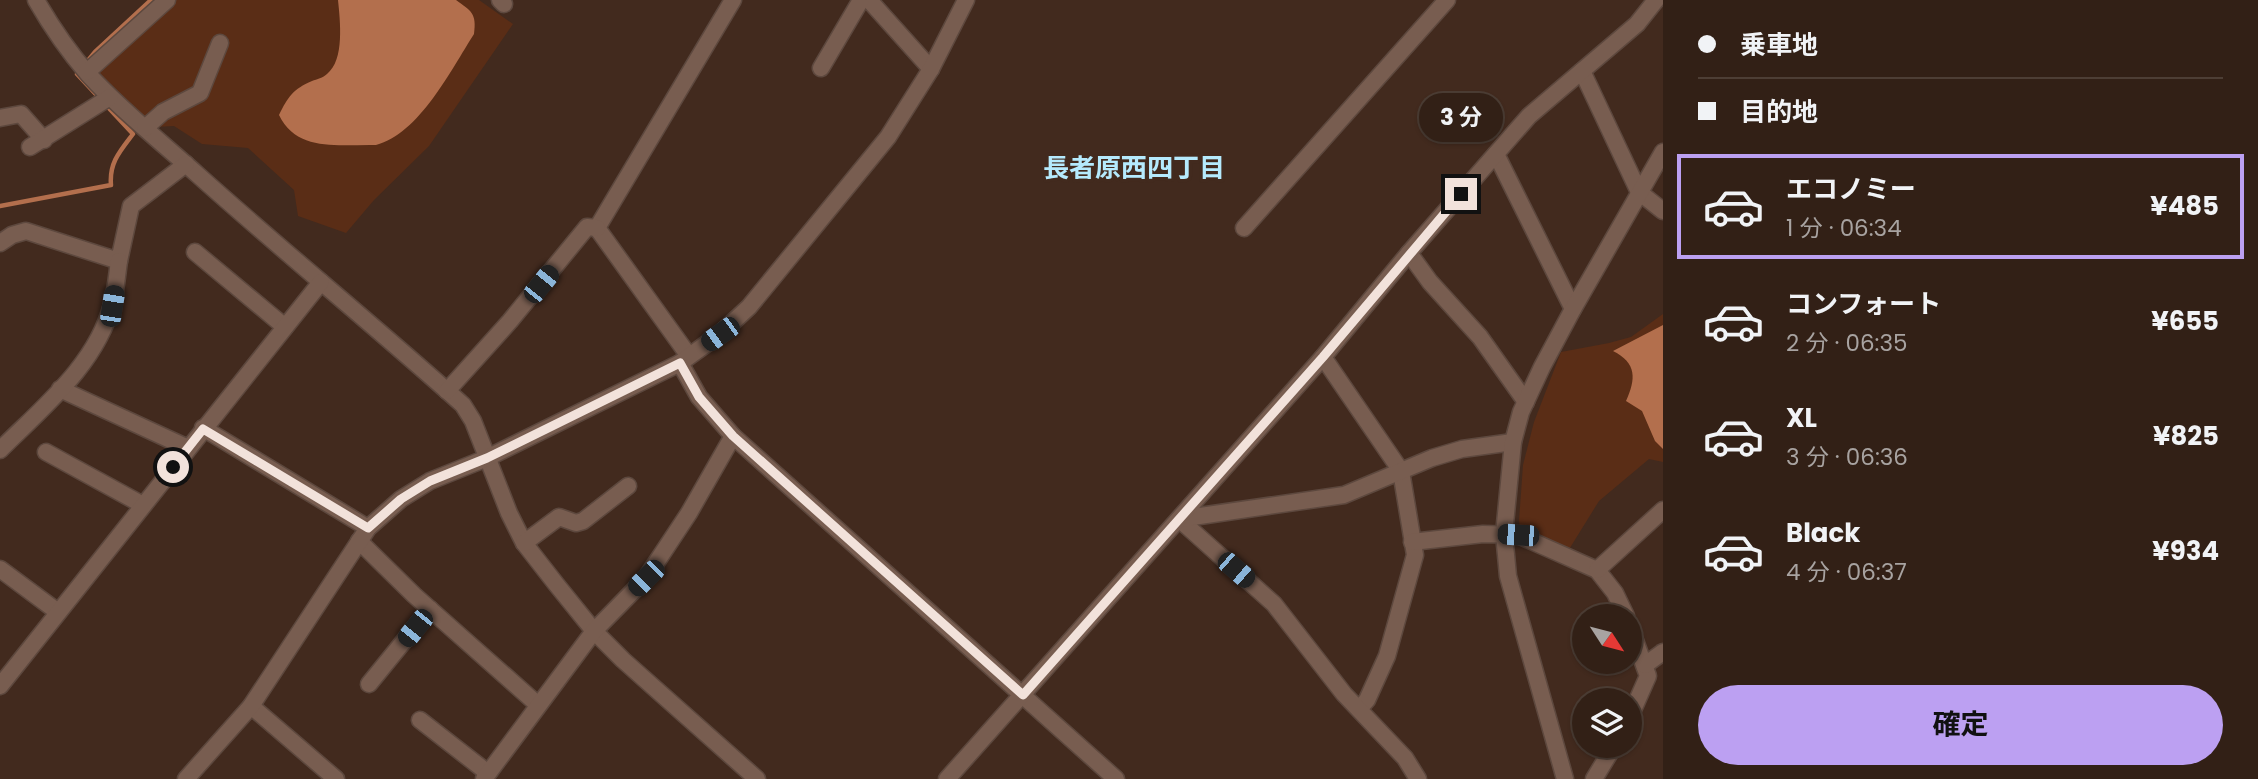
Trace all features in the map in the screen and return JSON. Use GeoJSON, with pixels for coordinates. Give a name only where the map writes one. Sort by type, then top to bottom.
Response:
{"type":"FeatureCollection","features":[{"type":"Feature","properties":{"kind":"street"},"geometry":{"type":"LineString","coordinates":[[36,0],[56,34],[110,97],[463,405],[473,421],[509,513],[524,543],[594,631],[757,779]]}},
{"type":"Feature","properties":{"kind":"street"},"geometry":{"type":"LineString","coordinates":[[87,72],[167,0]]}},
{"type":"Feature","properties":{"kind":"street"},"geometry":{"type":"LineString","coordinates":[[597,228],[733,0]]}},
{"type":"Feature","properties":{"kind":"street"},"geometry":{"type":"LineString","coordinates":[[821,68],[861,0]]}},
{"type":"Feature","properties":{"kind":"street"},"geometry":{"type":"LineString","coordinates":[[869,0],[931,69]]}},
{"type":"Feature","properties":{"kind":"street"},"geometry":{"type":"LineString","coordinates":[[186,779],[251,706],[363,535],[401,499],[430,481],[487,458],[684,360],[720,334],[749,307],[888,137],[931,69],[966,0]]}},
{"type":"Feature","properties":{"kind":"street"},"geometry":{"type":"LineString","coordinates":[[1244,228],[1447,0]]}},
{"type":"Feature","properties":{"kind":"street"},"geometry":{"type":"LineString","coordinates":[[947,779],[1323,357],[1409,253],[1529,116],[1637,23],[1656,0]]}},
{"type":"Feature","properties":{"kind":"street"},"geometry":{"type":"LineString","coordinates":[[145,128],[170,107],[200,93],[220,43]]}},
{"type":"Feature","properties":{"kind":"street"},"geometry":{"type":"LineString","coordinates":[[1582,71],[1639,192],[1663,211]]}},
{"type":"Feature","properties":{"kind":"street"},"geometry":{"type":"LineString","coordinates":[[0,118],[21,114],[37,143],[110,97]]}},
{"type":"Feature","properties":{"kind":"street"},"geometry":{"type":"LineString","coordinates":[[1565,779],[1508,576],[1504,534],[1513,442],[1526,402],[1573,309],[1663,152]]}},
{"type":"Feature","properties":{"kind":"street"},"geometry":{"type":"LineString","coordinates":[[1496,154],[1573,309]]}},
{"type":"Feature","properties":{"kind":"street"},"geometry":{"type":"LineString","coordinates":[[0,450],[60,389],[92,351],[112,306],[131,206],[186,164]]}},
{"type":"Feature","properties":{"kind":"street"},"geometry":{"type":"LineString","coordinates":[[447,390],[510,321],[587,227],[597,228]]}},
{"type":"Feature","properties":{"kind":"street"},"geometry":{"type":"LineString","coordinates":[[597,228],[684,360],[699,397],[733,436],[1116,779]]}},
{"type":"Feature","properties":{"kind":"street"},"geometry":{"type":"LineString","coordinates":[[0,243],[12,235],[26,232],[119,261]]}},
{"type":"Feature","properties":{"kind":"street"},"geometry":{"type":"LineString","coordinates":[[195,253],[285,327]]}},
{"type":"Feature","properties":{"kind":"street"},"geometry":{"type":"LineString","coordinates":[[1409,253],[1430,282],[1480,337],[1526,402]]}},
{"type":"Feature","properties":{"kind":"street"},"geometry":{"type":"LineString","coordinates":[[0,686],[321,282]]}},
{"type":"Feature","properties":{"kind":"street"},"geometry":{"type":"LineString","coordinates":[[1323,357],[1401,471],[1415,555],[1387,656],[1367,700],[1359,709]]}},
{"type":"Feature","properties":{"kind":"street"},"geometry":{"type":"LineString","coordinates":[[60,389],[188,448]]}},
{"type":"Feature","properties":{"kind":"street"},"geometry":{"type":"LineString","coordinates":[[203,429],[363,535],[430,609],[537,704]]}},
{"type":"Feature","properties":{"kind":"street"},"geometry":{"type":"LineString","coordinates":[[420,720],[486,776],[537,704],[594,631],[646,578],[689,513],[733,436]]}},
{"type":"Feature","properties":{"kind":"street"},"geometry":{"type":"LineString","coordinates":[[1180,519],[1344,495],[1432,458],[1462,449],[1513,442]]}},
{"type":"Feature","properties":{"kind":"street"},"geometry":{"type":"LineString","coordinates":[[46,452],[143,505]]}},
{"type":"Feature","properties":{"kind":"street"},"geometry":{"type":"LineString","coordinates":[[524,543],[559,517],[576,523],[583,521],[628,486]]}},
{"type":"Feature","properties":{"kind":"street"},"geometry":{"type":"LineString","coordinates":[[1597,570],[1663,510]]}},
{"type":"Feature","properties":{"kind":"street"},"geometry":{"type":"LineString","coordinates":[[1180,519],[1274,604],[1344,694],[1405,758],[1418,779]]}},
{"type":"Feature","properties":{"kind":"street"},"geometry":{"type":"LineString","coordinates":[[1412,542],[1518,535],[1597,570],[1620,604]]}},
{"type":"Feature","properties":{"kind":"street"},"geometry":{"type":"LineString","coordinates":[[0,569],[58,612]]}},
{"type":"Feature","properties":{"kind":"street"},"geometry":{"type":"LineString","coordinates":[[369,684],[430,609]]}},
{"type":"Feature","properties":{"kind":"street"},"geometry":{"type":"LineString","coordinates":[[1645,665],[1663,652]]}},
{"type":"Feature","properties":{"kind":"street"},"geometry":{"type":"LineString","coordinates":[[1642,657],[1648,676],[1642,690]]}},
{"type":"Feature","properties":{"kind":"street"},"geometry":{"type":"LineString","coordinates":[[251,706],[336,779]]}},
{"type":"Feature","properties":{"kind":"street"},"geometry":{"type":"LineString","coordinates":[[1594,779],[1607,758]]}},
{"type":"Feature","properties":{"kind":"shaded area"},"geometry":{"type":"Polygon","coordinates":[[[174,0],[479,0],[513,24],[429,146],[374,200],[346,233],[298,216],[294,190],[248,148],[202,144],[174,126],[155,127],[97,71],[174,0]]]}},
{"type":"Feature","properties":{"kind":"shaded area"},"geometry":{"type":"Polygon","coordinates":[[[338,0],[456,0],[474,17],[474,34],[420,115],[392,139],[376,145],[335,145],[308,141],[297,136],[279,115],[288,98],[296,91],[333,68],[340,39],[338,0]]]}},
{"type":"Feature","properties":{"kind":"shaded area"},"geometry":{"type":"Polygon","coordinates":[[[1663,314],[1663,462],[1649,459],[1599,501],[1568,551],[1520,529],[1523,465],[1534,422],[1561,352],[1631,337],[1663,314]]]}},
{"type":"Feature","properties":{"kind":"shaded area"},"geometry":{"type":"Polygon","coordinates":[[[1663,325],[1663,449],[1655,441],[1642,411],[1626,401],[1632,386],[1632,372],[1627,361],[1613,351],[1663,325]]]}},
{"type":"Feature","properties":{"kind":"waterway"},"geometry":{"type":"LineString","coordinates":[[86,63],[151,0]]}},
{"type":"Feature","properties":{"kind":"waterway"},"geometry":{"type":"LineString","coordinates":[[0,206],[111,185],[114,164],[133,134],[77,74],[80,70]]}},
{"type":"Feature","properties":{"kind":"district","name":"長者原西四丁目"},"geometry":{"type":"Point","coordinates":[1134,168]}},
{"type":"Feature","properties":{"kind":"route"},"geometry":{"type":"LineString","coordinates":[[173,467],[203,429],[368,528],[401,499],[430,481],[487,458],[680,363],[699,397],[733,436],[1023,695],[1323,357],[1461,194]]}}]}
